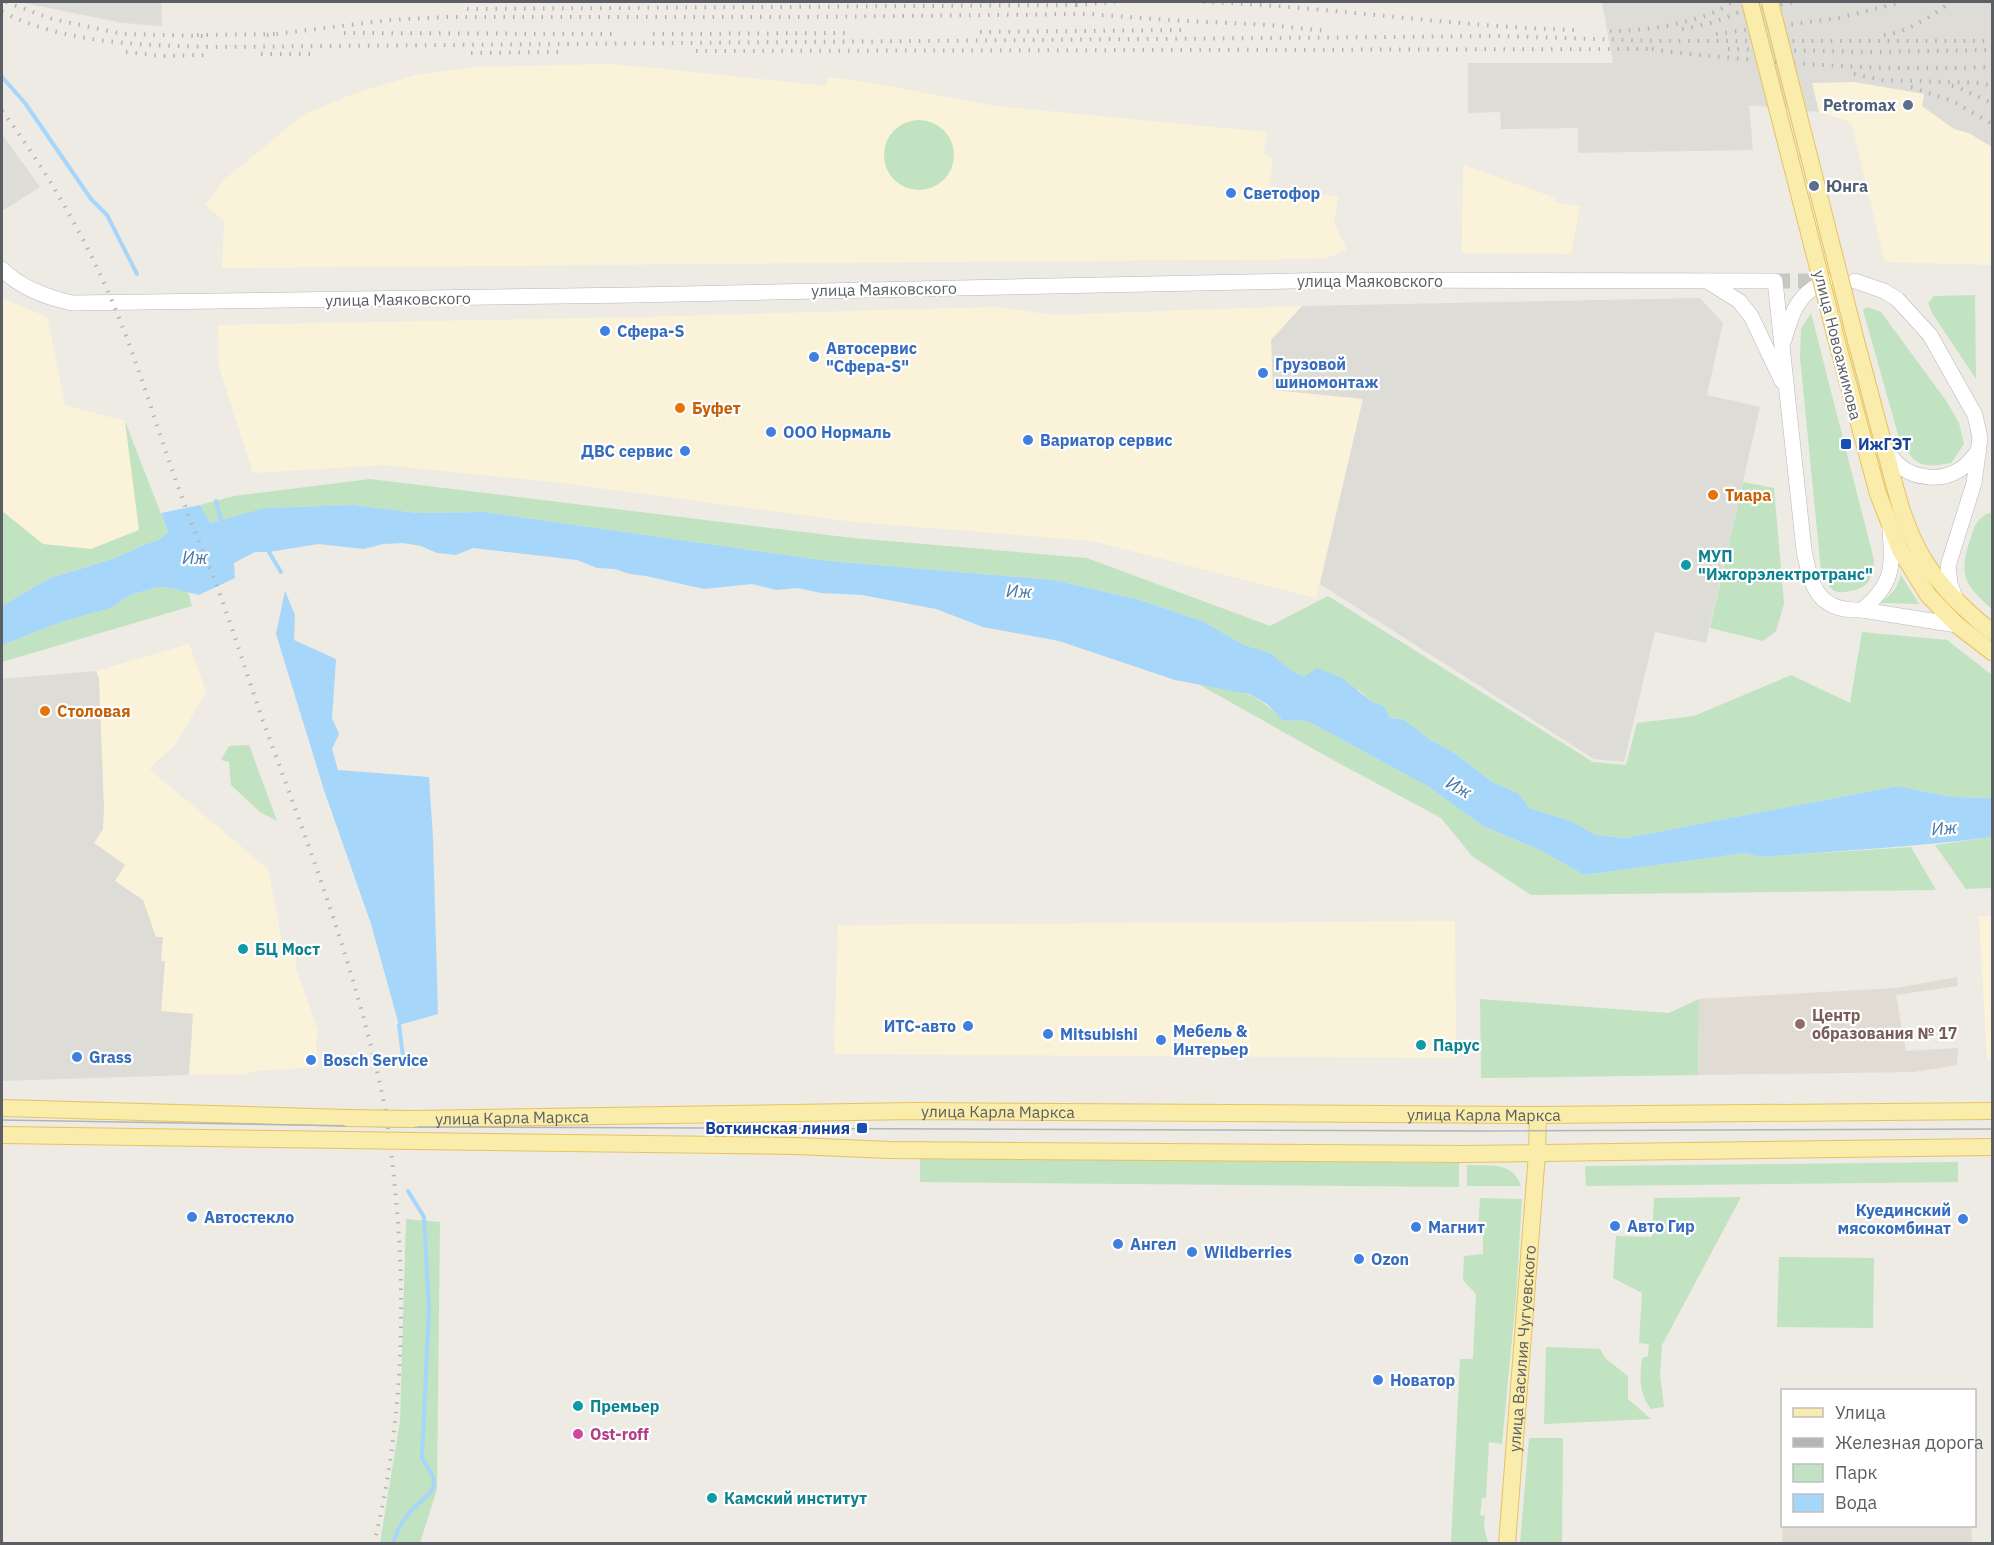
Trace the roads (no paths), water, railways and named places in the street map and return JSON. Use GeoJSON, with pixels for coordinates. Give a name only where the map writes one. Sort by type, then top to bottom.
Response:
{"type":"FeatureCollection","features":[{"type":"Feature","properties":{"kind":"main road","name":"улица Новоажимова"},"geometry":{"type":"LineString","coordinates":[[1750,2],[1863,441],[1889,526],[1900,550],[1928,595],[1957,625],[1992,652]]}},
{"type":"Feature","properties":{"kind":"main road","name":"улица Новоажимова"},"geometry":{"type":"LineString","coordinates":[[1770,2],[1856,341],[1898,496],[1914,542],[1931,571],[1957,602],[1992,632]]}},
{"type":"Feature","properties":{"kind":"main road","name":"улица Маяковского"},"geometry":{"type":"LineString","coordinates":[[2,269],[9,277],[31,290],[72,303],[635,295],[1337,280],[1775,281],[1782,346]]}},
{"type":"Feature","properties":{"kind":"main road"},"geometry":{"type":"LineString","coordinates":[[1707,281],[1739,301],[1751,316],[1786,389]]}},
{"type":"Feature","properties":{"kind":"main road"},"geometry":{"type":"LineString","coordinates":[[1827,281],[1816,286],[1793,309],[1782,346],[1804,550],[1810,579],[1817,593],[1835,607],[1846,611],[1862,610],[1957,625]]}},
{"type":"Feature","properties":{"kind":"main road"},"geometry":{"type":"LineString","coordinates":[[1855,281],[1884,291],[1897,299],[1930,335],[1975,415],[1980,438],[1979,450],[1970,500],[1948,566],[1950,584],[1957,602]]}},
{"type":"Feature","properties":{"kind":"main road"},"geometry":{"type":"LineString","coordinates":[[1885,449],[1912,474],[1929,477],[1950,475],[1961,469],[1979,450]]}},
{"type":"Feature","properties":{"kind":"main road"},"geometry":{"type":"LineString","coordinates":[[1862,610],[1876,598],[1885,586],[1890,572],[1892,554],[1889,526]]}},
{"type":"Feature","properties":{"kind":"main road","name":"улица Карла Маркса"},"geometry":{"type":"LineString","coordinates":[[2,1108],[414,1119],[914,1111],[1538,1115],[1992,1111]]}},
{"type":"Feature","properties":{"kind":"main road","name":"улица Василия Чугуевского"},"geometry":{"type":"LineString","coordinates":[[1507,1544],[1538,1115]]}},
{"type":"Feature","properties":{"kind":"main road","name":"улица Карла Маркса"},"geometry":{"type":"LineString","coordinates":[[2,1135],[795,1146],[890,1150],[1537,1153],[1992,1147]]}},
{"type":"Feature","properties":{"kind":"water","name":"Иж"},"geometry":{"type":"Polygon","coordinates":[[[200,505],[210,523],[265,508],[354,505],[417,513],[486,512],[829,561],[1054,580],[1140,600],[1202,621],[1244,645],[1270,653],[1304,677],[1317,668],[1342,678],[1371,701],[1385,707],[1390,718],[1403,719],[1429,739],[1456,754],[1492,782],[1518,793],[1529,808],[1571,821],[1596,835],[1626,838],[1898,786],[1951,797],[1992,798],[1992,837],[1760,857],[1745,853],[1584,875],[1542,851],[1483,826],[1429,787],[1308,721],[1282,720],[1267,704],[1249,694],[1175,680],[1059,641],[983,627],[936,609],[862,595],[821,593],[798,588],[777,590],[752,584],[704,589],[615,569],[597,568],[577,560],[473,548],[456,555],[437,553],[421,546],[403,543],[383,544],[364,549],[318,544],[255,552],[234,563],[235,578],[199,595],[158,587],[130,595],[111,608],[64,621],[2,645],[2,606],[48,579],[115,558],[159,540],[168,532],[161,513],[200,505]]]}},
{"type":"Feature","properties":{"kind":"water"},"geometry":{"type":"Polygon","coordinates":[[[285,591],[295,615],[294,640],[336,659],[332,718],[339,734],[332,749],[338,770],[429,777],[438,1014],[399,1025],[371,924],[324,790],[276,634],[285,591]]]}},
{"type":"Feature","properties":{"kind":"waterway"},"geometry":{"type":"LineString","coordinates":[[2,77],[25,103],[91,199],[107,215],[137,274]]}},
{"type":"Feature","properties":{"kind":"waterway"},"geometry":{"type":"LineString","coordinates":[[216,501],[221,520]]}},
{"type":"Feature","properties":{"kind":"waterway"},"geometry":{"type":"LineString","coordinates":[[269,552],[281,572]]}},
{"type":"Feature","properties":{"kind":"waterway"},"geometry":{"type":"LineString","coordinates":[[399,1025],[404,1064]]}},
{"type":"Feature","properties":{"kind":"waterway"},"geometry":{"type":"LineString","coordinates":[[393,1544],[405,1518],[430,1493],[434,1483],[422,1458],[429,1309],[424,1217],[408,1191]]}},
{"type":"Feature","properties":{"kind":"tunnel"},"geometry":{"type":"LineString","coordinates":[[1775,281],[1829,281]]}},
{"type":"Feature","properties":{"kind":"tram line"},"geometry":{"type":"LineString","coordinates":[[2,1120],[414,1127],[1484,1131],[1992,1129]]}},
{"type":"Feature","properties":{"kind":"railway"},"geometry":{"type":"LineString","coordinates":[[6,2],[52,19],[123,34],[206,36]]}},
{"type":"Feature","properties":{"kind":"railway"},"geometry":{"type":"LineString","coordinates":[[1076,5],[1115,2]]}},
{"type":"Feature","properties":{"kind":"railway"},"geometry":{"type":"LineString","coordinates":[[1203,2],[1250,4],[1483,25],[1577,30]]}},
{"type":"Feature","properties":{"kind":"railway"},"geometry":{"type":"LineString","coordinates":[[1610,31],[1656,28],[1691,20],[1721,9],[1732,2]]}},
{"type":"Feature","properties":{"kind":"railway"},"geometry":{"type":"LineString","coordinates":[[1682,29],[1721,19],[1758,2]]}},
{"type":"Feature","properties":{"kind":"railway"},"geometry":{"type":"LineString","coordinates":[[1744,14],[1794,2]]}},
{"type":"Feature","properties":{"kind":"railway"},"geometry":{"type":"LineString","coordinates":[[1716,34],[1839,18],[1902,2]]}},
{"type":"Feature","properties":{"kind":"railway"},"geometry":{"type":"LineString","coordinates":[[1884,35],[1911,27],[1951,2]]}},
{"type":"Feature","properties":{"kind":"railway"},"geometry":{"type":"LineString","coordinates":[[467,9],[1079,5]]}},
{"type":"Feature","properties":{"kind":"railway"},"geometry":{"type":"LineString","coordinates":[[2,12],[27,23],[78,37],[104,41],[212,47],[1499,36],[1659,41],[1992,41]]}},
{"type":"Feature","properties":{"kind":"railway"},"geometry":{"type":"LineString","coordinates":[[267,35],[390,20],[447,17],[1088,14],[1269,25],[1327,31]]}},
{"type":"Feature","properties":{"kind":"railway"},"geometry":{"type":"LineString","coordinates":[[980,32],[1184,30]]}},
{"type":"Feature","properties":{"kind":"railway"},"geometry":{"type":"LineString","coordinates":[[344,33],[614,34]]}},
{"type":"Feature","properties":{"kind":"railway"},"geometry":{"type":"LineString","coordinates":[[653,34],[848,33]]}},
{"type":"Feature","properties":{"kind":"railway"},"geometry":{"type":"LineString","coordinates":[[197,35],[275,34]]}},
{"type":"Feature","properties":{"kind":"railway"},"geometry":{"type":"LineString","coordinates":[[696,51],[1650,49]]}},
{"type":"Feature","properties":{"kind":"railway"},"geometry":{"type":"LineString","coordinates":[[1652,49],[1837,66],[1992,67]]}},
{"type":"Feature","properties":{"kind":"railway"},"geometry":{"type":"LineString","coordinates":[[1728,49],[1868,52],[1992,50]]}},
{"type":"Feature","properties":{"kind":"railway"},"geometry":{"type":"LineString","coordinates":[[126,52],[161,56],[210,55]]}},
{"type":"Feature","properties":{"kind":"railway"},"geometry":{"type":"LineString","coordinates":[[471,53],[558,52]]}},
{"type":"Feature","properties":{"kind":"railway"},"geometry":{"type":"LineString","coordinates":[[261,54],[312,54]]}},
{"type":"Feature","properties":{"kind":"railway"},"geometry":{"type":"LineString","coordinates":[[1854,74],[1882,80],[1982,83],[1992,86]]}},
{"type":"Feature","properties":{"kind":"railway"},"geometry":{"type":"LineString","coordinates":[[1952,86],[1992,103]]}},
{"type":"Feature","properties":{"kind":"railway"},"geometry":{"type":"LineString","coordinates":[[1911,87],[1952,101],[1992,124]]}},
{"type":"Feature","properties":{"kind":"railway"},"geometry":{"type":"LineString","coordinates":[[2,111],[48,178],[76,227],[101,277],[122,327],[190,520],[222,600],[320,880],[349,966],[373,1054],[389,1132],[401,1277],[400,1367],[396,1412],[391,1456],[374,1544]]}},
{"type":"Feature","properties":{"kind":"place","name":"Petromax"},"geometry":{"type":"Point","coordinates":[1908,105]}},
{"type":"Feature","properties":{"kind":"place","name":"Юнга"},"geometry":{"type":"Point","coordinates":[1814,186]}},
{"type":"Feature","properties":{"kind":"place","name":"Светофор"},"geometry":{"type":"Point","coordinates":[1231,193]}},
{"type":"Feature","properties":{"kind":"place","name":"Сфера-S"},"geometry":{"type":"Point","coordinates":[605,331]}},
{"type":"Feature","properties":{"kind":"place","name":"Автосервис \"Сфера-S\""},"geometry":{"type":"Point","coordinates":[814,357]}},
{"type":"Feature","properties":{"kind":"place","name":"Грузовой шиномонтаж"},"geometry":{"type":"Point","coordinates":[1263,373]}},
{"type":"Feature","properties":{"kind":"place","name":"Буфет"},"geometry":{"type":"Point","coordinates":[680,408]}},
{"type":"Feature","properties":{"kind":"place","name":"ООО Нормаль"},"geometry":{"type":"Point","coordinates":[771,432]}},
{"type":"Feature","properties":{"kind":"place","name":"Вариатор сервис"},"geometry":{"type":"Point","coordinates":[1028,440]}},
{"type":"Feature","properties":{"kind":"place","name":"ИжГЭТ"},"geometry":{"type":"Point","coordinates":[1846,444]}},
{"type":"Feature","properties":{"kind":"place","name":"ДВС сервис"},"geometry":{"type":"Point","coordinates":[685,451]}},
{"type":"Feature","properties":{"kind":"place","name":"Тиара"},"geometry":{"type":"Point","coordinates":[1713,495]}},
{"type":"Feature","properties":{"kind":"place","name":"МУП \"Ижгорэлектротранс\""},"geometry":{"type":"Point","coordinates":[1686,565]}},
{"type":"Feature","properties":{"kind":"place","name":"Столовая"},"geometry":{"type":"Point","coordinates":[45,711]}},
{"type":"Feature","properties":{"kind":"place","name":"БЦ Мост"},"geometry":{"type":"Point","coordinates":[243,949]}},
{"type":"Feature","properties":{"kind":"place","name":"Центр образования № 17"},"geometry":{"type":"Point","coordinates":[1800,1024]}},
{"type":"Feature","properties":{"kind":"place","name":"ИТС-авто"},"geometry":{"type":"Point","coordinates":[968,1026]}},
{"type":"Feature","properties":{"kind":"place","name":"Mitsubishi"},"geometry":{"type":"Point","coordinates":[1048,1034]}},
{"type":"Feature","properties":{"kind":"place","name":"Мебель & Интерьер"},"geometry":{"type":"Point","coordinates":[1161,1040]}},
{"type":"Feature","properties":{"kind":"place","name":"Парус"},"geometry":{"type":"Point","coordinates":[1421,1045]}},
{"type":"Feature","properties":{"kind":"place","name":"Grass"},"geometry":{"type":"Point","coordinates":[77,1057]}},
{"type":"Feature","properties":{"kind":"place","name":"Bosch Service"},"geometry":{"type":"Point","coordinates":[311,1060]}},
{"type":"Feature","properties":{"kind":"place","name":"Воткинская линия"},"geometry":{"type":"Point","coordinates":[862,1128]}},
{"type":"Feature","properties":{"kind":"place","name":"Автостекло"},"geometry":{"type":"Point","coordinates":[192,1217]}},
{"type":"Feature","properties":{"kind":"place","name":"Куединский мясокомбинат"},"geometry":{"type":"Point","coordinates":[1963,1219]}},
{"type":"Feature","properties":{"kind":"place","name":"Авто Гир"},"geometry":{"type":"Point","coordinates":[1615,1226]}},
{"type":"Feature","properties":{"kind":"place","name":"Магнит"},"geometry":{"type":"Point","coordinates":[1416,1227]}},
{"type":"Feature","properties":{"kind":"place","name":"Ангел"},"geometry":{"type":"Point","coordinates":[1118,1244]}},
{"type":"Feature","properties":{"kind":"place","name":"Wildberries"},"geometry":{"type":"Point","coordinates":[1192,1252]}},
{"type":"Feature","properties":{"kind":"place","name":"Ozon"},"geometry":{"type":"Point","coordinates":[1359,1259]}},
{"type":"Feature","properties":{"kind":"place","name":"Новатор"},"geometry":{"type":"Point","coordinates":[1378,1380]}},
{"type":"Feature","properties":{"kind":"place","name":"Премьер"},"geometry":{"type":"Point","coordinates":[578,1406]}},
{"type":"Feature","properties":{"kind":"place","name":"Ost-roff"},"geometry":{"type":"Point","coordinates":[578,1434]}},
{"type":"Feature","properties":{"kind":"place","name":"Камский институт"},"geometry":{"type":"Point","coordinates":[712,1498]}}]}
